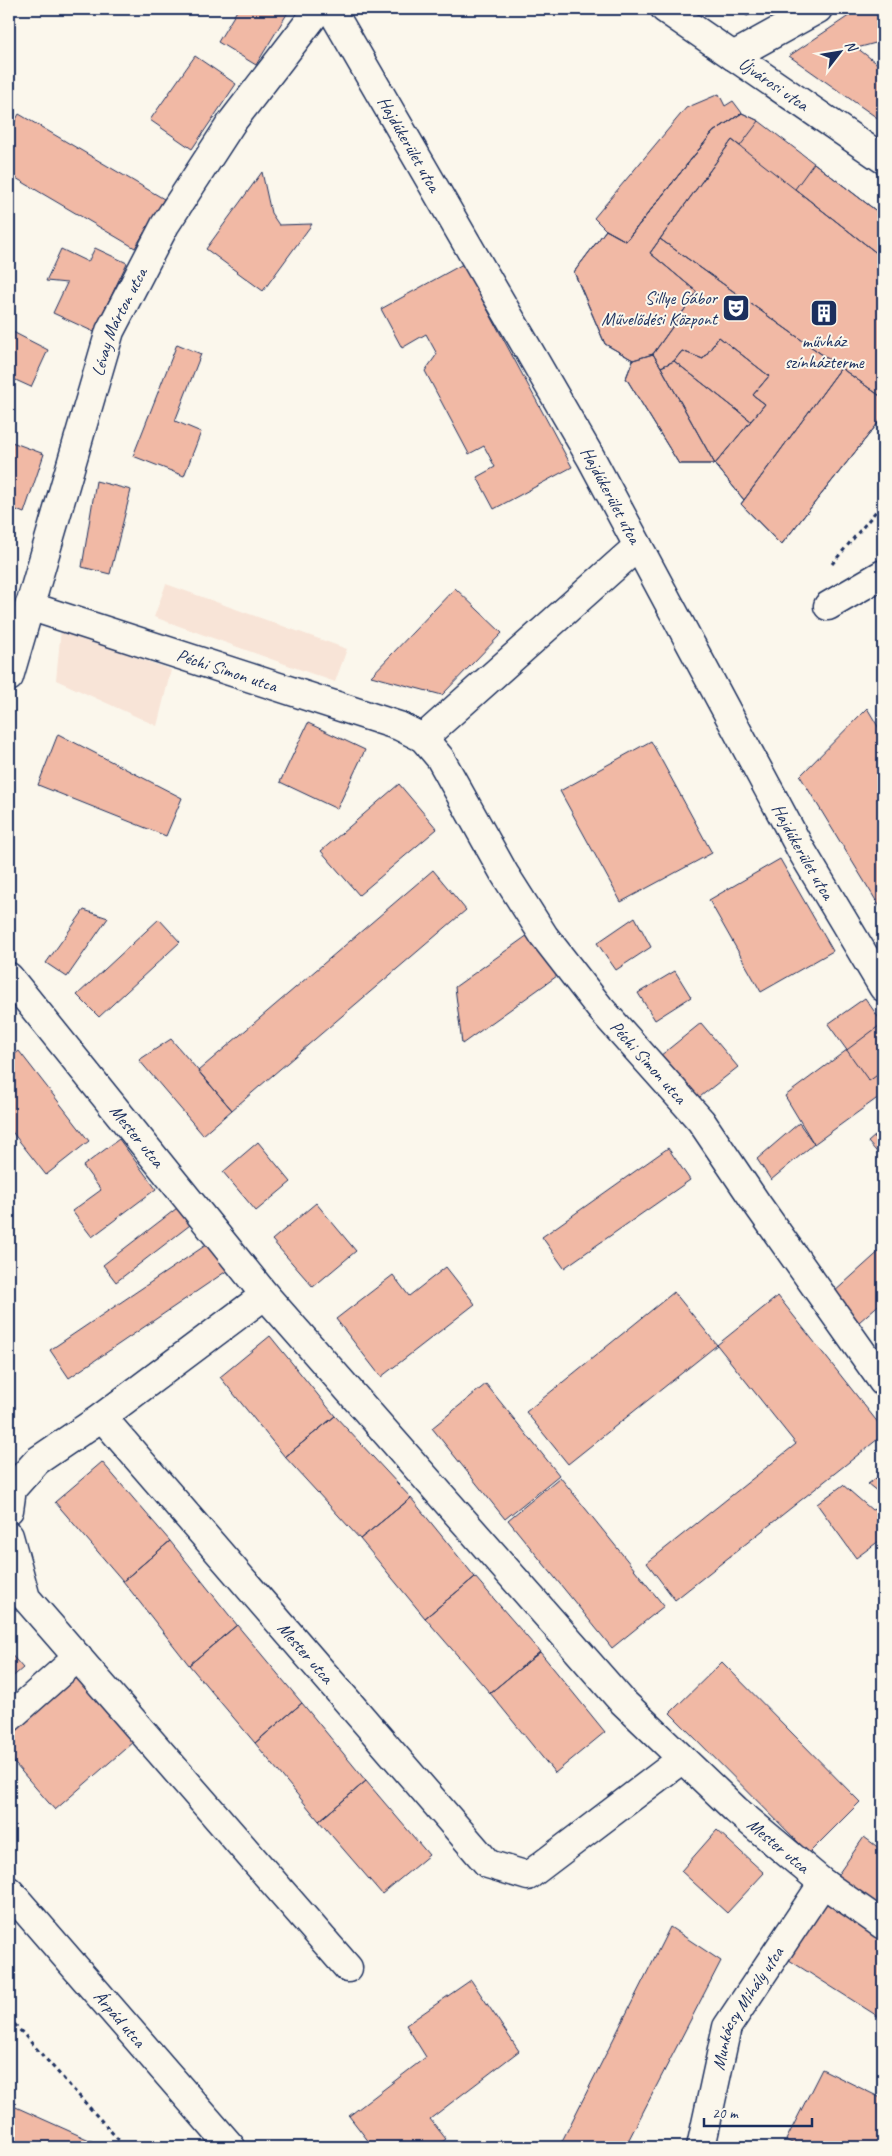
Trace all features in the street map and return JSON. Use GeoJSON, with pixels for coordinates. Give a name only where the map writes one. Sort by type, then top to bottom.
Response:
{"type":"FeatureCollection","features":[{"type":"Feature","properties":{"kind":"street","name":"Lévay Márton utca"},"geometry":{"type":"LineString","coordinates":[[9,677],[110,331],[170,217],[232,122],[319,9]]}},
{"type":"Feature","properties":{"kind":"street","name":"Hajdúkerület utca"},"geometry":{"type":"LineString","coordinates":[[331,9],[591,458],[800,848],[883,988]]}},
{"type":"Feature","properties":{"kind":"street","name":"Újvárosi utca"},"geometry":{"type":"LineString","coordinates":[[665,9],[883,159]]}},
{"type":"Feature","properties":{"kind":"street"},"geometry":{"type":"LineString","coordinates":[[733,56],[818,9]]}},
{"type":"Feature","properties":{"kind":"street"},"geometry":{"type":"LineString","coordinates":[[423,738],[638,546]]}},
{"type":"Feature","properties":{"kind":"street"},"geometry":{"type":"LineString","coordinates":[[828,606],[883,574]]}},
{"type":"Feature","properties":{"kind":"street","name":"Péchi Simon utca"},"geometry":{"type":"LineString","coordinates":[[29,606],[399,726],[423,738],[440,758],[504,873],[544,936],[600,1008],[701,1121],[757,1204],[883,1382]]}},
{"type":"Feature","properties":{"kind":"street","name":"Mester utca"},"geometry":{"type":"LineString","coordinates":[[9,977],[266,1295],[621,1700],[736,1810],[823,1883],[883,1925]]}},
{"type":"Feature","properties":{"kind":"street"},"geometry":{"type":"LineString","coordinates":[[9,1510],[12,1489],[37,1461],[102,1417],[266,1295]]}},
{"type":"Feature","properties":{"kind":"street","name":"Mester utca"},"geometry":{"type":"LineString","coordinates":[[102,1417],[488,1864],[528,1876],[682,1759]]}},
{"type":"Feature","properties":{"kind":"street"},"geometry":{"type":"LineString","coordinates":[[9,1536],[26,1598],[348,1968]]}},
{"type":"Feature","properties":{"kind":"street"},"geometry":{"type":"LineString","coordinates":[[9,1718],[78,1657]]}},
{"type":"Feature","properties":{"kind":"street","name":"Munkácsy Mihály utca"},"geometry":{"type":"LineString","coordinates":[[701,2147],[727,2027],[823,1883]]}},
{"type":"Feature","properties":{"kind":"street","name":"Árpád utca"},"geometry":{"type":"LineString","coordinates":[[9,1891],[231,2147]]}},
{"type":"Feature","properties":{"kind":"path"},"geometry":{"type":"LineString","coordinates":[[830,567],[883,504]]}},
{"type":"Feature","properties":{"kind":"path"},"geometry":{"type":"LineString","coordinates":[[9,2018],[125,2147]]}},
{"type":"Feature","properties":{"kind":"shaded area"},"geometry":{"type":"Polygon","coordinates":[[[166,584],[347,649],[335,682],[154,617],[166,584]]]}},
{"type":"Feature","properties":{"kind":"shaded area"},"geometry":{"type":"Polygon","coordinates":[[[61,629],[171,670],[157,726],[56,680],[61,629]]]}},
{"type":"Feature","properties":{"kind":"building"},"geometry":{"type":"Polygon","coordinates":[[[238,9],[290,9],[256,65],[218,42],[238,9]]]}},
{"type":"Feature","properties":{"kind":"building"},"geometry":{"type":"Polygon","coordinates":[[[738,9],[761,9],[747,16],[738,9]]]}},
{"type":"Feature","properties":{"kind":"building"},"geometry":{"type":"Polygon","coordinates":[[[859,9],[883,9],[883,41],[857,48],[883,68],[883,122],[789,56],[859,9]]]}},
{"type":"Feature","properties":{"kind":"building"},"geometry":{"type":"Polygon","coordinates":[[[195,56],[236,84],[192,149],[150,120],[195,56]]]}},
{"type":"Feature","properties":{"kind":"building"},"geometry":{"type":"Polygon","coordinates":[[[719,94],[725,106],[733,101],[742,113],[713,132],[626,241],[606,230],[594,218],[686,108],[719,94]]]}},
{"type":"Feature","properties":{"kind":"building","name":"Sillye Gábor Művelődési Központ"},"geometry":{"type":"Polygon","coordinates":[[[742,113],[759,121],[883,216],[883,417],[781,545],[741,504],[744,500],[715,464],[679,464],[626,378],[633,360],[605,344],[574,272],[606,230],[626,241],[713,132],[742,113]]]}},
{"type":"Feature","properties":{"kind":"building"},"geometry":{"type":"Polygon","coordinates":[[[742,113],[759,121],[740,146],[732,140],[650,253],[697,292],[653,354],[633,360],[605,344],[574,272],[606,230],[626,241],[713,132],[742,113]]]}},
{"type":"Feature","properties":{"kind":"building"},"geometry":{"type":"Polygon","coordinates":[[[19,114],[164,199],[135,248],[9,174],[9,132],[19,114]]]}},
{"type":"Feature","properties":{"kind":"building","name":"művház színházterme"},"geometry":{"type":"Polygon","coordinates":[[[732,140],[883,258],[883,398],[660,239],[732,140]]]}},
{"type":"Feature","properties":{"kind":"building"},"geometry":{"type":"Polygon","coordinates":[[[814,163],[883,216],[883,258],[795,189],[814,163]]]}},
{"type":"Feature","properties":{"kind":"building"},"geometry":{"type":"Polygon","coordinates":[[[262,172],[271,213],[279,225],[312,224],[263,291],[206,249],[262,172]]]}},
{"type":"Feature","properties":{"kind":"building"},"geometry":{"type":"Polygon","coordinates":[[[660,239],[841,368],[744,500],[715,464],[765,404],[753,395],[769,376],[719,337],[703,359],[682,351],[674,361],[661,367],[653,354],[697,292],[650,253],[660,239]]]}},
{"type":"Feature","properties":{"kind":"building"},"geometry":{"type":"Polygon","coordinates":[[[95,248],[127,263],[94,332],[53,313],[67,283],[46,281],[61,249],[88,262],[95,248]]]}},
{"type":"Feature","properties":{"kind":"building"},"geometry":{"type":"Polygon","coordinates":[[[463,264],[572,467],[494,509],[477,477],[495,467],[484,446],[469,454],[425,371],[437,354],[426,334],[402,348],[381,309],[463,264]]]}},
{"type":"Feature","properties":{"kind":"building"},"geometry":{"type":"Polygon","coordinates":[[[9,330],[48,350],[31,387],[9,377],[9,330]]]}},
{"type":"Feature","properties":{"kind":"building"},"geometry":{"type":"Polygon","coordinates":[[[719,337],[769,376],[753,395],[765,404],[751,421],[674,361],[682,351],[703,359],[719,337]]]}},
{"type":"Feature","properties":{"kind":"building"},"geometry":{"type":"Polygon","coordinates":[[[177,344],[201,354],[175,421],[201,432],[184,476],[133,456],[177,344]]]}},
{"type":"Feature","properties":{"kind":"building"},"geometry":{"type":"Polygon","coordinates":[[[653,354],[715,464],[679,464],[626,378],[633,360],[653,354]]]}},
{"type":"Feature","properties":{"kind":"building"},"geometry":{"type":"Polygon","coordinates":[[[674,361],[751,421],[715,464],[661,367],[674,361]]]}},
{"type":"Feature","properties":{"kind":"building"},"geometry":{"type":"Polygon","coordinates":[[[841,368],[883,398],[883,417],[781,545],[741,504],[841,368]]]}},
{"type":"Feature","properties":{"kind":"building"},"geometry":{"type":"Polygon","coordinates":[[[9,441],[44,454],[24,513],[9,507],[9,441]]]}},
{"type":"Feature","properties":{"kind":"building"},"geometry":{"type":"Polygon","coordinates":[[[96,481],[131,490],[110,574],[82,567],[96,481]]]}},
{"type":"Feature","properties":{"kind":"building"},"geometry":{"type":"Polygon","coordinates":[[[455,588],[502,633],[442,695],[371,676],[455,588]]]}},
{"type":"Feature","properties":{"kind":"building"},"geometry":{"type":"Polygon","coordinates":[[[867,708],[883,735],[883,912],[800,776],[867,708]]]}},
{"type":"Feature","properties":{"kind":"building"},"geometry":{"type":"Polygon","coordinates":[[[308,723],[365,750],[337,809],[280,782],[308,723]]]}},
{"type":"Feature","properties":{"kind":"building"},"geometry":{"type":"Polygon","coordinates":[[[58,734],[182,798],[166,836],[38,785],[58,734]]]}},
{"type":"Feature","properties":{"kind":"building"},"geometry":{"type":"Polygon","coordinates":[[[651,741],[712,853],[621,902],[560,791],[651,741]]]}},
{"type":"Feature","properties":{"kind":"building"},"geometry":{"type":"Polygon","coordinates":[[[399,784],[437,829],[359,895],[321,851],[399,784]]]}},
{"type":"Feature","properties":{"kind":"building"},"geometry":{"type":"Polygon","coordinates":[[[780,859],[833,951],[761,992],[709,900],[780,859]]]}},
{"type":"Feature","properties":{"kind":"building"},"geometry":{"type":"Polygon","coordinates":[[[433,870],[466,910],[232,1110],[198,1071],[433,870]]]}},
{"type":"Feature","properties":{"kind":"building"},"geometry":{"type":"Polygon","coordinates":[[[84,910],[108,918],[67,977],[46,963],[84,910]]]}},
{"type":"Feature","properties":{"kind":"building"},"geometry":{"type":"Polygon","coordinates":[[[635,917],[651,947],[616,970],[597,943],[635,917]]]}},
{"type":"Feature","properties":{"kind":"building"},"geometry":{"type":"Polygon","coordinates":[[[159,919],[180,942],[99,1017],[77,995],[159,919]]]}},
{"type":"Feature","properties":{"kind":"building"},"geometry":{"type":"Polygon","coordinates":[[[535,930],[564,971],[462,1044],[455,987],[535,930]]]}},
{"type":"Feature","properties":{"kind":"building"},"geometry":{"type":"Polygon","coordinates":[[[675,971],[691,997],[655,1020],[638,993],[675,971]]]}},
{"type":"Feature","properties":{"kind":"building"},"geometry":{"type":"Polygon","coordinates":[[[865,998],[883,1024],[883,1071],[869,1081],[828,1024],[865,998]]]}},
{"type":"Feature","properties":{"kind":"building"},"geometry":{"type":"Polygon","coordinates":[[[701,1023],[738,1067],[696,1100],[660,1056],[701,1023]]]}},
{"type":"Feature","properties":{"kind":"building"},"geometry":{"type":"Polygon","coordinates":[[[883,1023],[883,1094],[814,1144],[785,1096],[883,1023]]]}},
{"type":"Feature","properties":{"kind":"building"},"geometry":{"type":"Polygon","coordinates":[[[171,1039],[232,1110],[203,1135],[139,1060],[171,1039]]]}},
{"type":"Feature","properties":{"kind":"building"},"geometry":{"type":"Polygon","coordinates":[[[19,1051],[89,1141],[46,1175],[9,1128],[9,1059],[19,1051]]]}},
{"type":"Feature","properties":{"kind":"building"},"geometry":{"type":"Polygon","coordinates":[[[799,1123],[814,1144],[771,1180],[757,1159],[799,1123]]]}},
{"type":"Feature","properties":{"kind":"building"},"geometry":{"type":"Polygon","coordinates":[[[883,1129],[883,1159],[868,1142],[883,1129]]]}},
{"type":"Feature","properties":{"kind":"building"},"geometry":{"type":"Polygon","coordinates":[[[119,1139],[156,1189],[92,1237],[72,1211],[101,1190],[83,1166],[119,1139]]]}},
{"type":"Feature","properties":{"kind":"building"},"geometry":{"type":"Polygon","coordinates":[[[258,1142],[291,1182],[256,1211],[223,1172],[258,1142]]]}},
{"type":"Feature","properties":{"kind":"building"},"geometry":{"type":"Polygon","coordinates":[[[668,1148],[690,1180],[564,1268],[542,1237],[668,1148]]]}},
{"type":"Feature","properties":{"kind":"building"},"geometry":{"type":"Polygon","coordinates":[[[316,1203],[356,1251],[313,1287],[272,1240],[316,1203]]]}},
{"type":"Feature","properties":{"kind":"building"},"geometry":{"type":"Polygon","coordinates":[[[181,1205],[194,1222],[116,1282],[103,1265],[181,1205]]]}},
{"type":"Feature","properties":{"kind":"building"},"geometry":{"type":"Polygon","coordinates":[[[212,1241],[231,1268],[69,1378],[50,1350],[212,1241]]]}},
{"type":"Feature","properties":{"kind":"building"},"geometry":{"type":"Polygon","coordinates":[[[883,1248],[883,1301],[859,1322],[833,1293],[883,1248]]]}},
{"type":"Feature","properties":{"kind":"building"},"geometry":{"type":"Polygon","coordinates":[[[446,1267],[475,1304],[381,1377],[336,1319],[393,1275],[409,1296],[446,1267]]]}},
{"type":"Feature","properties":{"kind":"building"},"geometry":{"type":"Polygon","coordinates":[[[674,1292],[717,1345],[568,1464],[526,1412],[674,1292]]]}},
{"type":"Feature","properties":{"kind":"building"},"geometry":{"type":"Polygon","coordinates":[[[778,1296],[883,1429],[883,1435],[675,1600],[647,1563],[796,1444],[717,1345],[778,1296]]]}},
{"type":"Feature","properties":{"kind":"building"},"geometry":{"type":"Polygon","coordinates":[[[270,1336],[335,1416],[285,1457],[220,1377],[270,1336]]]}},
{"type":"Feature","properties":{"kind":"building"},"geometry":{"type":"Polygon","coordinates":[[[486,1384],[559,1475],[505,1519],[432,1428],[486,1384]]]}},
{"type":"Feature","properties":{"kind":"building"},"geometry":{"type":"Polygon","coordinates":[[[335,1416],[411,1498],[360,1539],[285,1457],[335,1416]]]}},
{"type":"Feature","properties":{"kind":"building"},"geometry":{"type":"Polygon","coordinates":[[[102,1462],[170,1541],[123,1581],[55,1502],[102,1462]]]}},
{"type":"Feature","properties":{"kind":"building"},"geometry":{"type":"Polygon","coordinates":[[[883,1473],[883,1496],[868,1484],[883,1473]]]}},
{"type":"Feature","properties":{"kind":"building"},"geometry":{"type":"Polygon","coordinates":[[[560,1477],[664,1606],[612,1648],[508,1520],[560,1477]]]}},
{"type":"Feature","properties":{"kind":"building"},"geometry":{"type":"Polygon","coordinates":[[[843,1485],[872,1510],[883,1506],[883,1538],[856,1558],[817,1504],[843,1485]]]}},
{"type":"Feature","properties":{"kind":"building"},"geometry":{"type":"Polygon","coordinates":[[[411,1498],[475,1577],[425,1618],[360,1539],[411,1498]]]}},
{"type":"Feature","properties":{"kind":"building"},"geometry":{"type":"Polygon","coordinates":[[[170,1541],[237,1625],[189,1665],[123,1581],[170,1541]]]}},
{"type":"Feature","properties":{"kind":"building"},"geometry":{"type":"Polygon","coordinates":[[[475,1577],[540,1652],[490,1693],[425,1618],[475,1577]]]}},
{"type":"Feature","properties":{"kind":"building"},"geometry":{"type":"Polygon","coordinates":[[[237,1625],[302,1703],[255,1743],[189,1665],[237,1625]]]}},
{"type":"Feature","properties":{"kind":"building"},"geometry":{"type":"Polygon","coordinates":[[[9,1652],[23,1668],[9,1680],[9,1652]]]}},
{"type":"Feature","properties":{"kind":"building"},"geometry":{"type":"Polygon","coordinates":[[[540,1652],[605,1732],[555,1773],[490,1693],[540,1652]]]}},
{"type":"Feature","properties":{"kind":"building"},"geometry":{"type":"Polygon","coordinates":[[[722,1662],[860,1802],[809,1853],[670,1713],[722,1662]]]}},
{"type":"Feature","properties":{"kind":"building"},"geometry":{"type":"Polygon","coordinates":[[[81,1666],[141,1735],[55,1810],[9,1757],[9,1729],[81,1666]]]}},
{"type":"Feature","properties":{"kind":"building"},"geometry":{"type":"Polygon","coordinates":[[[302,1703],[366,1781],[319,1821],[255,1743],[302,1703]]]}},
{"type":"Feature","properties":{"kind":"building"},"geometry":{"type":"Polygon","coordinates":[[[366,1781],[429,1855],[382,1894],[319,1821],[366,1781]]]}},
{"type":"Feature","properties":{"kind":"building"},"geometry":{"type":"Polygon","coordinates":[[[717,1830],[764,1873],[727,1913],[681,1871],[717,1830]]]}},
{"type":"Feature","properties":{"kind":"building"},"geometry":{"type":"Polygon","coordinates":[[[864,1837],[883,1851],[883,1901],[879,1907],[837,1876],[864,1837]]]}},
{"type":"Feature","properties":{"kind":"building"},"geometry":{"type":"Polygon","coordinates":[[[826,1901],[883,1936],[883,2010],[879,2017],[789,1960],[826,1901]]]}},
{"type":"Feature","properties":{"kind":"building"},"geometry":{"type":"Polygon","coordinates":[[[670,1927],[721,1961],[625,2147],[559,2147],[670,1927]]]}},
{"type":"Feature","properties":{"kind":"building"},"geometry":{"type":"Polygon","coordinates":[[[471,1980],[519,2051],[430,2119],[446,2139],[435,2147],[373,2147],[349,2116],[426,2057],[406,2025],[471,1980]]]}},
{"type":"Feature","properties":{"kind":"building"},"geometry":{"type":"Polygon","coordinates":[[[822,2069],[883,2099],[883,2147],[800,2147],[786,2140],[822,2069]]]}},
{"type":"Feature","properties":{"kind":"building"},"geometry":{"type":"Polygon","coordinates":[[[9,2104],[105,2147],[9,2147],[9,2104]]]}},
{"type":"Feature","properties":{"kind":"place","name":"Sillye Gábor Művelődési Központ"},"geometry":{"type":"Point","coordinates":[736,308]}},
{"type":"Feature","properties":{"kind":"place","name":"művház színházterme"},"geometry":{"type":"Point","coordinates":[824,313]}}]}
